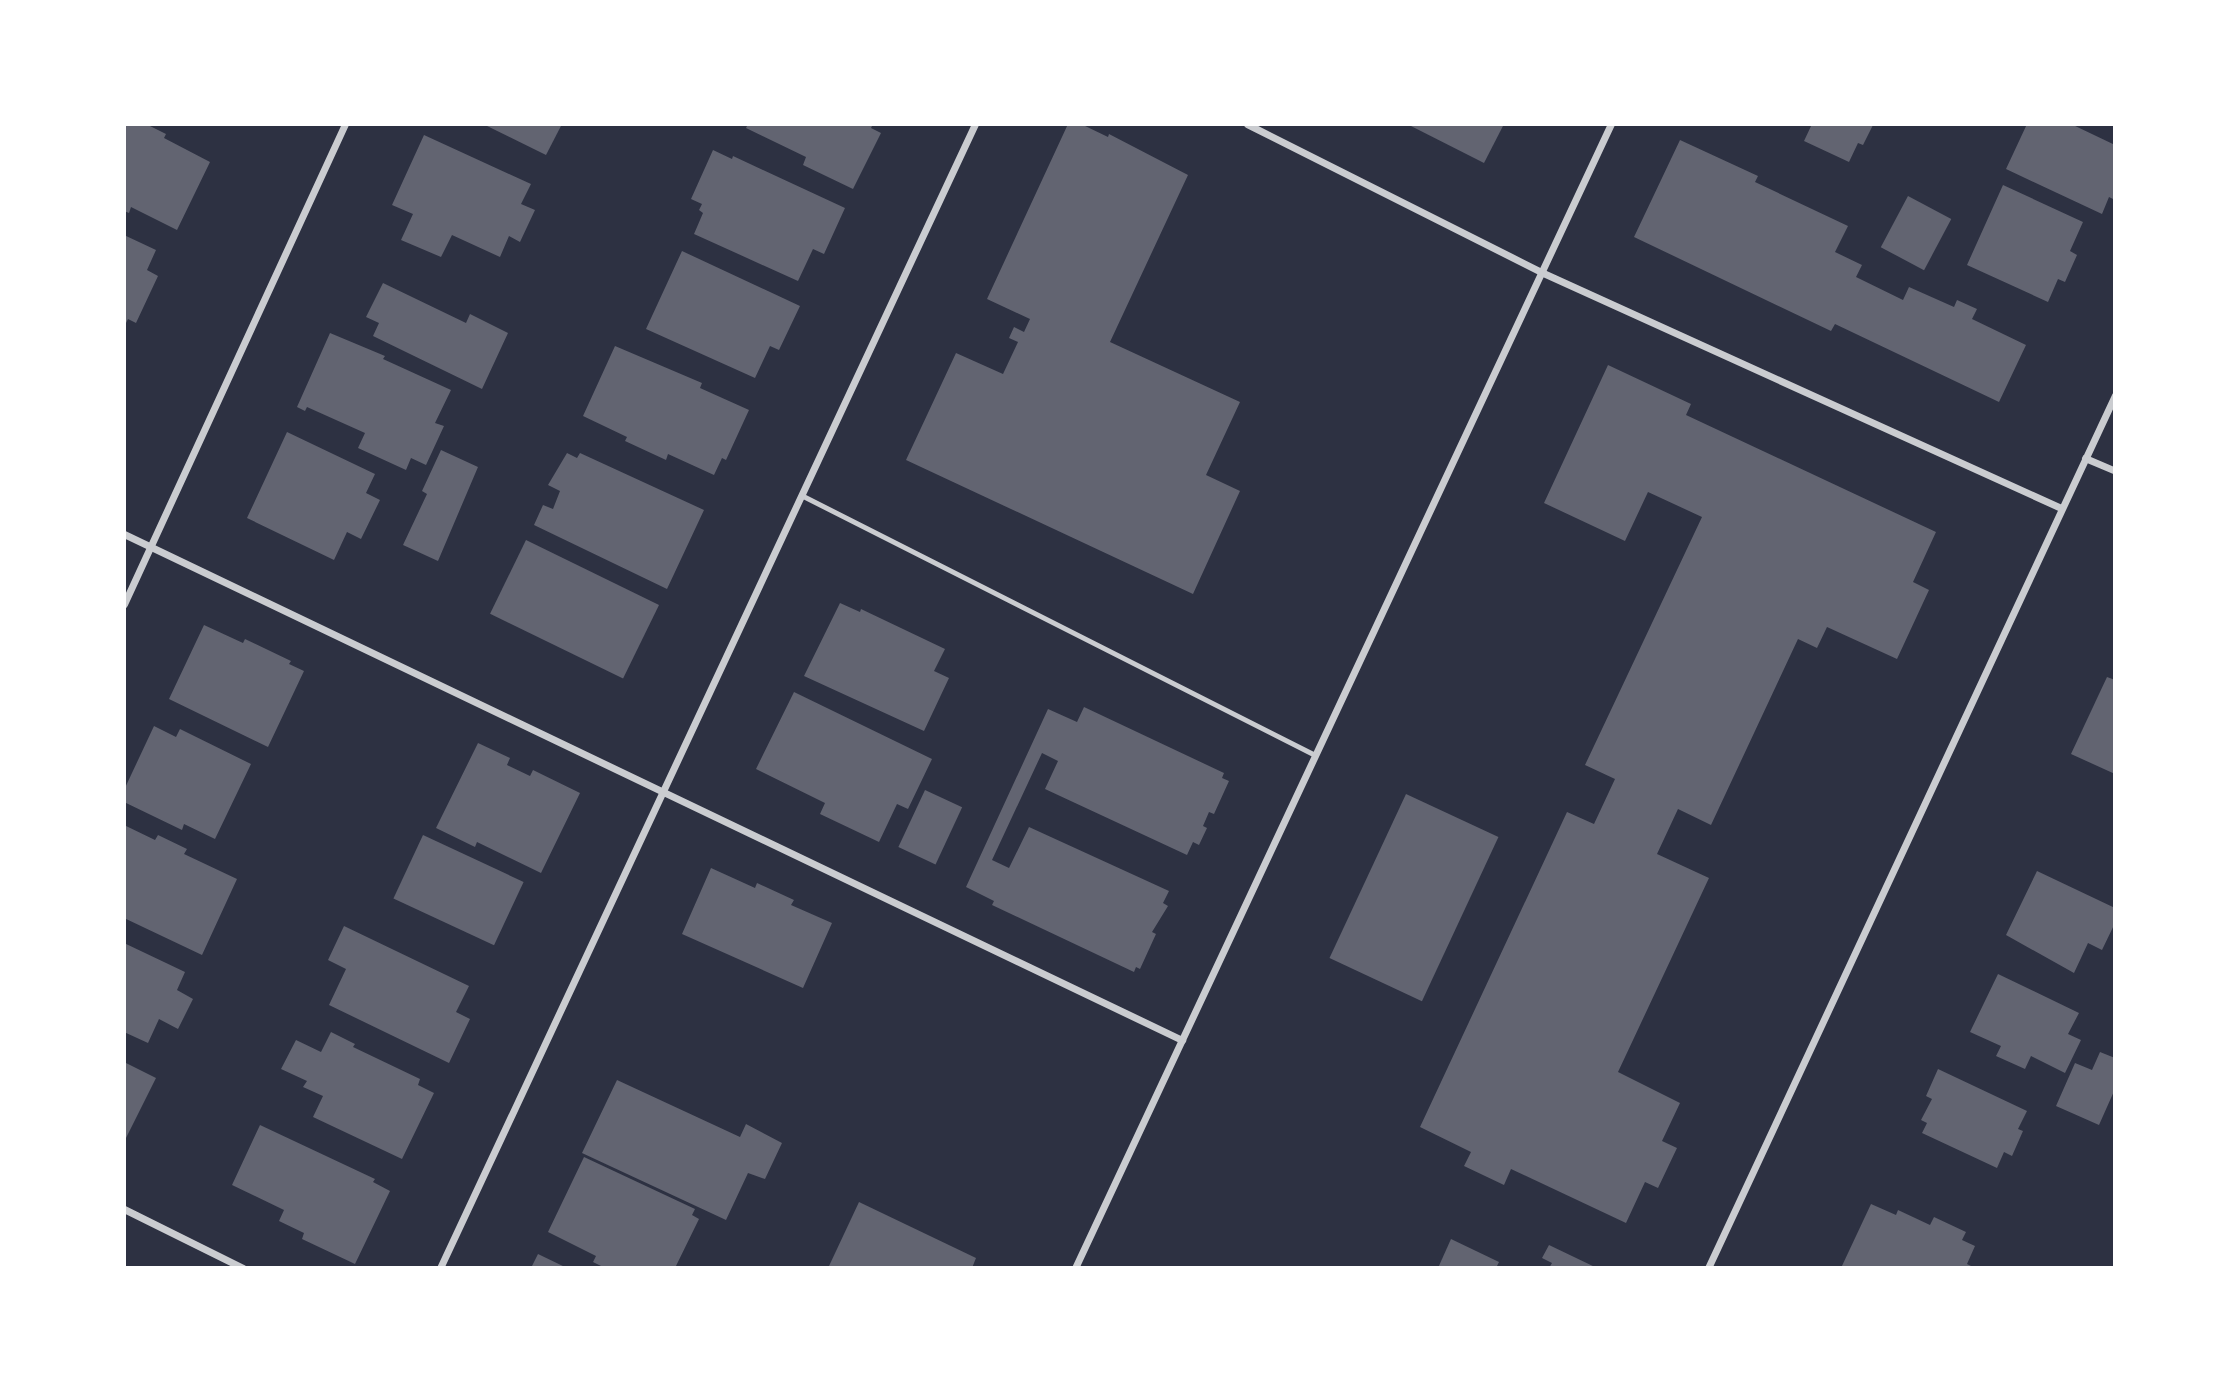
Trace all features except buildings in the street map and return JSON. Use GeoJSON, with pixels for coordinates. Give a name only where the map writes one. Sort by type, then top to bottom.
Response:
{"type":"FeatureCollection","features":[{"type":"Feature","properties":{"kind":"street"},"geometry":{"type":"LineString","coordinates":[[124,604],[345,124]]}},
{"type":"Feature","properties":{"kind":"street"},"geometry":{"type":"LineString","coordinates":[[440,1268],[975,124]]}},
{"type":"Feature","properties":{"kind":"street"},"geometry":{"type":"LineString","coordinates":[[1247,124],[1541,272],[2061,509]]}},
{"type":"Feature","properties":{"kind":"street"},"geometry":{"type":"LineString","coordinates":[[1074,1268],[1611,124]]}},
{"type":"Feature","properties":{"kind":"street"},"geometry":{"type":"LineString","coordinates":[[1708,1268],[2115,395]]}},
{"type":"Feature","properties":{"kind":"street"},"geometry":{"type":"LineString","coordinates":[[2085,457],[2115,471]]}},
{"type":"Feature","properties":{"kind":"street"},"geometry":{"type":"LineString","coordinates":[[124,534],[1182,1040]]}},
{"type":"Feature","properties":{"kind":"street"},"geometry":{"type":"LineString","coordinates":[[124,1209],[243,1268]]}},
{"type":"Feature","properties":{"kind":"lane"},"geometry":{"type":"LineString","coordinates":[[801,495],[1315,755]]}}]}
